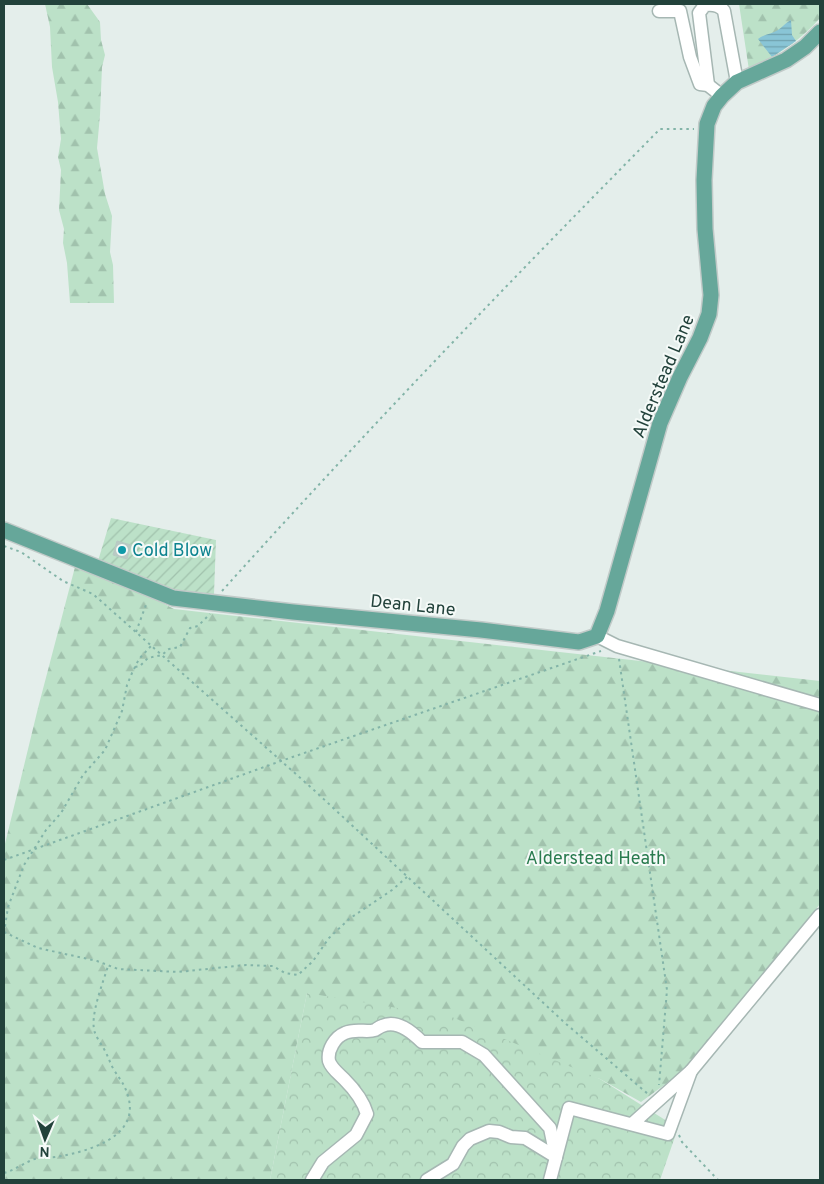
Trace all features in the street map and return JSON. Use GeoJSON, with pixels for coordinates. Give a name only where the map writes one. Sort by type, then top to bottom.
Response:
{"type":"FeatureCollection","features":[{"type":"Feature","properties":{"kind":"main road","name":"Alderstead Lane"},"geometry":{"type":"LineString","coordinates":[[597,636],[607,611],[660,424],[680,377],[700,338],[709,314],[711,295],[705,229],[704,180],[707,124],[714,106],[737,82],[786,60],[805,47],[820,32]]}},
{"type":"Feature","properties":{"kind":"main road","name":"Dean Lane"},"geometry":{"type":"LineString","coordinates":[[4,530],[173,598],[579,642],[597,636]]}},
{"type":"Feature","properties":{"kind":"street"},"geometry":{"type":"LineString","coordinates":[[708,85],[699,13],[704,5],[719,4],[724,11],[737,82]]}},
{"type":"Feature","properties":{"kind":"street"},"geometry":{"type":"LineString","coordinates":[[659,12],[680,11],[690,57],[700,84],[708,85],[722,96]]}},
{"type":"Feature","properties":{"kind":"street"},"geometry":{"type":"LineString","coordinates":[[597,636],[617,646],[820,705]]}},
{"type":"Feature","properties":{"kind":"street"},"geometry":{"type":"LineString","coordinates":[[632,1124],[691,1072],[820,915]]}},
{"type":"Feature","properties":{"kind":"street"},"geometry":{"type":"LineString","coordinates":[[312,1180],[323,1162],[356,1135],[367,1114],[364,1104],[345,1080],[334,1070],[329,1061],[332,1044],[342,1034],[351,1030],[373,1031],[382,1025],[391,1024],[403,1027],[422,1042],[462,1042],[484,1055],[550,1128],[556,1157]]}},
{"type":"Feature","properties":{"kind":"street"},"geometry":{"type":"LineString","coordinates":[[550,1180],[569,1108],[668,1134],[691,1072]]}},
{"type":"Feature","properties":{"kind":"street"},"geometry":{"type":"LineString","coordinates":[[427,1180],[453,1164],[463,1146],[470,1139],[489,1131],[499,1132],[511,1137],[525,1138],[556,1157]]}},
{"type":"Feature","properties":{"kind":"path"},"geometry":{"type":"LineString","coordinates":[[135,667],[140,666],[148,658],[162,656],[168,649],[180,647],[190,628],[198,626],[206,620],[218,603],[218,595],[321,481],[510,282],[660,129],[698,129]]}},
{"type":"Feature","properties":{"kind":"path"},"geometry":{"type":"LineString","coordinates":[[4,546],[22,552],[63,581],[93,594],[281,761],[565,1023],[657,1102]]}},
{"type":"Feature","properties":{"kind":"path"},"geometry":{"type":"LineString","coordinates":[[136,632],[152,589]]}},
{"type":"Feature","properties":{"kind":"path"},"geometry":{"type":"LineString","coordinates":[[152,646],[139,659],[135,667],[127,685],[120,719],[104,750],[83,775],[61,812],[46,830],[18,878],[14,895],[8,907],[4,932],[38,948],[97,961],[118,969],[178,972],[234,966],[274,966],[285,973],[298,975],[313,961],[330,938],[349,919],[392,890],[407,877]]}},
{"type":"Feature","properties":{"kind":"path"},"geometry":{"type":"LineString","coordinates":[[4,860],[281,761],[617,646],[667,990],[657,1102]]}},
{"type":"Feature","properties":{"kind":"path"},"geometry":{"type":"LineString","coordinates":[[4,1173],[26,1162],[59,1157],[103,1144],[120,1133],[128,1122],[130,1102],[123,1082],[114,1070],[94,1032],[94,1012],[108,965]]}},
{"type":"Feature","properties":{"kind":"path"},"geometry":{"type":"LineString","coordinates":[[672,1121],[682,1142],[718,1180]]}},
{"type":"Feature","properties":{"kind":"green space"},"geometry":{"type":"Polygon","coordinates":[[[45,4],[87,4],[100,22],[101,40],[105,55],[102,67],[97,148],[105,194],[112,216],[110,252],[113,265],[114,303],[70,303],[67,263],[63,243],[64,229],[59,210],[61,170],[58,157],[61,139],[58,102],[52,67],[50,27],[45,4]]]}},
{"type":"Feature","properties":{"kind":"green space"},"geometry":{"type":"Polygon","coordinates":[[[739,4],[820,4],[820,18],[787,47],[749,70],[739,4]]]}},
{"type":"Feature","properties":{"kind":"green space"},"geometry":{"type":"Polygon","coordinates":[[[111,518],[216,540],[214,594],[206,599],[117,572],[98,561],[111,518]],[[117,541],[113,555],[127,559],[131,545],[117,541]]]}},
{"type":"Feature","properties":{"kind":"green space","name":"Alderstead Heath"},"geometry":{"type":"Polygon","coordinates":[[[86,563],[174,609],[820,681],[820,904],[682,1072],[641,1102],[600,1079],[307,993],[270,1180],[4,1180],[4,848],[75,567],[86,563]]]}},
{"type":"Feature","properties":{"kind":"green space"},"geometry":{"type":"Polygon","coordinates":[[[307,993],[452,1017],[600,1079],[678,1128],[660,1180],[270,1180],[307,993]]]}},
{"type":"Feature","properties":{"kind":"water"},"geometry":{"type":"Polygon","coordinates":[[[791,20],[792,35],[796,41],[772,57],[758,39],[778,30],[791,20]]]}},
{"type":"Feature","properties":{"kind":"building","name":"Cold Blow"},"geometry":{"type":"Polygon","coordinates":[[[117,541],[131,545],[127,559],[113,555],[117,541]]]}},
{"type":"Feature","properties":{"kind":"place","name":"Cold Blow"},"geometry":{"type":"Point","coordinates":[122,550]}}]}
